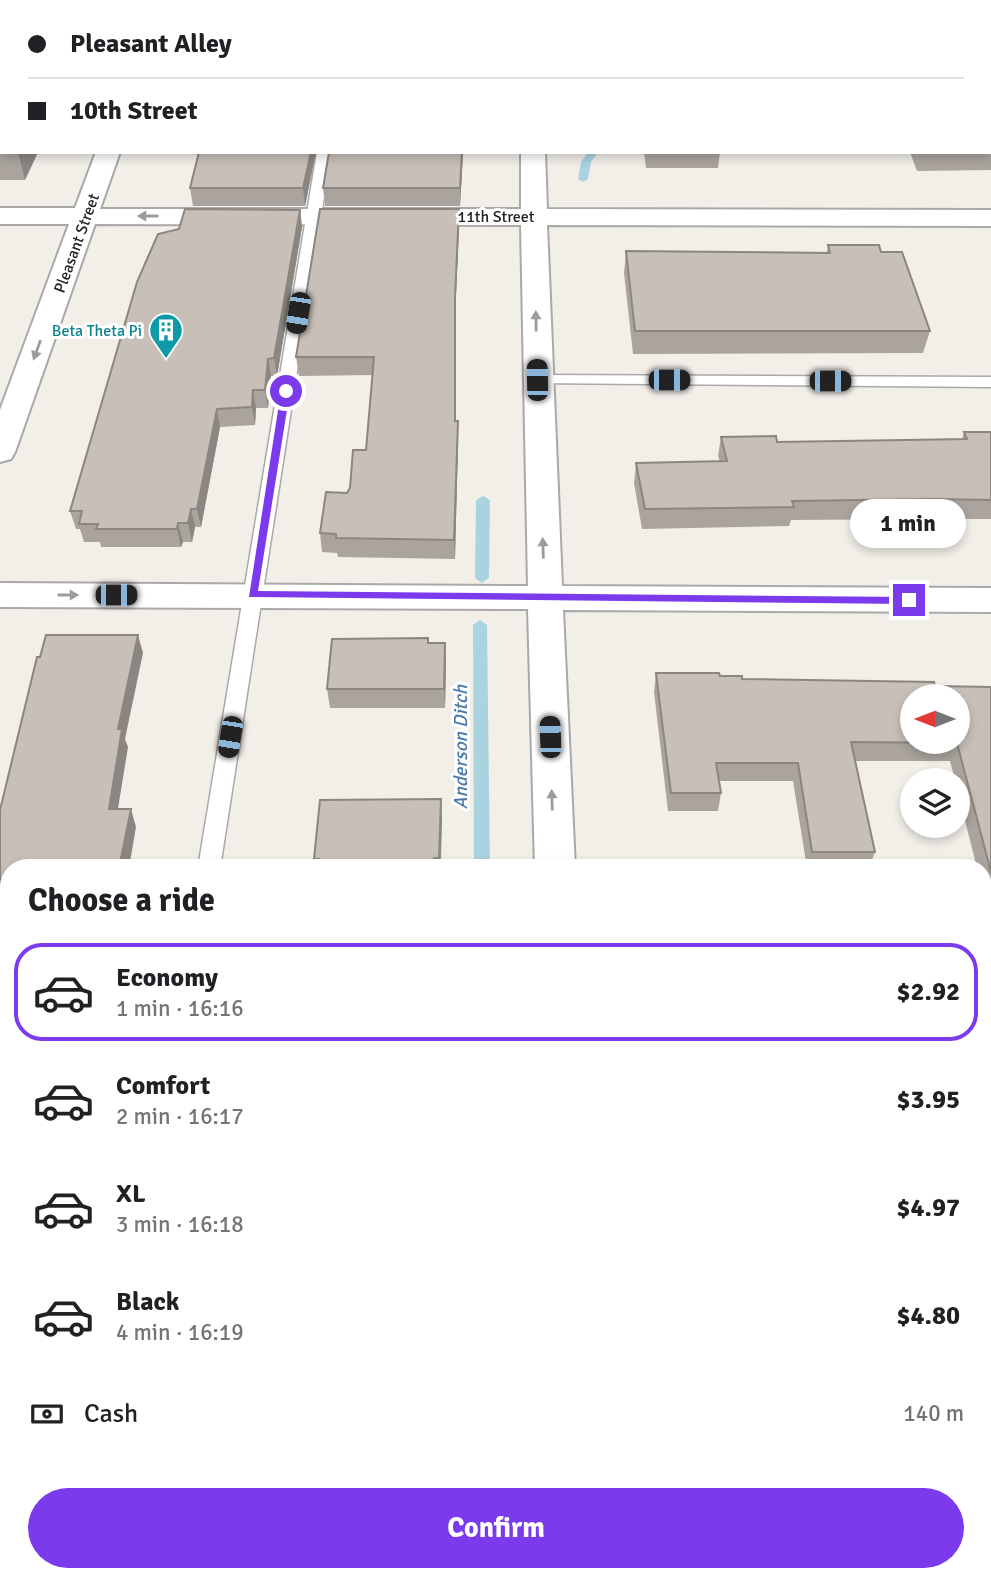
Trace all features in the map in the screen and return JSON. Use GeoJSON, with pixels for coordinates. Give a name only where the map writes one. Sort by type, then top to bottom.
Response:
{"type":"FeatureCollection","features":[{"type":"Feature","properties":{"kind":"street","name":"Pleasant Street"},"geometry":{"type":"LineString","coordinates":[[0,452],[107,154]]}},
{"type":"Feature","properties":{"kind":"street"},"geometry":{"type":"LineString","coordinates":[[533,154],[537,380],[555,859]]}},
{"type":"Feature","properties":{"kind":"street","name":"11th Street"},"geometry":{"type":"LineString","coordinates":[[0,216],[991,218]]}},
{"type":"Feature","properties":{"kind":"street"},"geometry":{"type":"LineString","coordinates":[[0,595],[253,594],[544,599],[991,600]]}},
{"type":"Feature","properties":{"kind":"lane"},"geometry":{"type":"LineString","coordinates":[[210,859],[324,154]]}},
{"type":"Feature","properties":{"kind":"lane"},"geometry":{"type":"LineString","coordinates":[[537,380],[991,382]]}},
{"type":"Feature","properties":{"kind":"building"},"geometry":{"type":"Polygon","coordinates":[[[198,154],[311,154],[303,188],[190,188],[198,154]]]}},
{"type":"Feature","properties":{"kind":"building"},"geometry":{"type":"Polygon","coordinates":[[[329,154],[462,154],[460,188],[323,188],[329,154]]]}},
{"type":"Feature","properties":{"kind":"building"},"geometry":{"type":"Polygon","coordinates":[[[185,209],[300,210],[274,358],[268,359],[265,390],[253,390],[252,407],[217,409],[197,509],[191,509],[188,523],[178,523],[177,529],[96,529],[98,524],[79,524],[82,511],[70,511],[137,282],[158,234],[179,229],[185,209]]]}},
{"type":"Feature","properties":{"kind":"building"},"geometry":{"type":"Polygon","coordinates":[[[320,209],[459,209],[455,297],[455,421],[458,421],[454,540],[336,538],[336,534],[320,533],[326,492],[347,493],[350,488],[353,450],[366,450],[374,357],[296,357],[320,209]]]}},
{"type":"Feature","properties":{"kind":"building"},"geometry":{"type":"Polygon","coordinates":[[[828,245],[879,245],[881,252],[902,252],[930,331],[635,331],[626,251],[830,253],[828,245]]]}},
{"type":"Feature","properties":{"kind":"building"},"geometry":{"type":"Polygon","coordinates":[[[964,432],[991,432],[991,500],[792,501],[794,507],[645,509],[636,463],[727,461],[721,437],[776,436],[777,442],[967,439],[964,432]]]}},
{"type":"Feature","properties":{"kind":"building"},"geometry":{"type":"Polygon","coordinates":[[[46,635],[138,635],[118,729],[122,729],[109,809],[131,809],[121,859],[0,859],[0,810],[37,657],[40,657],[46,635]]]}},
{"type":"Feature","properties":{"kind":"building"},"geometry":{"type":"Polygon","coordinates":[[[428,638],[428,643],[445,643],[444,689],[327,689],[332,639],[428,638]]]}},
{"type":"Feature","properties":{"kind":"building"},"geometry":{"type":"Polygon","coordinates":[[[656,673],[719,673],[720,676],[742,676],[742,679],[934,682],[900,684],[900,742],[851,742],[875,852],[812,852],[798,763],[716,763],[721,793],[671,793],[656,673]]]}},
{"type":"Feature","properties":{"kind":"building"},"geometry":{"type":"Polygon","coordinates":[[[970,687],[991,687],[991,859],[988,859],[970,792],[970,768],[964,768],[960,754],[970,754],[970,687]]]}},
{"type":"Feature","properties":{"kind":"building"},"geometry":{"type":"Polygon","coordinates":[[[441,799],[439,858],[314,859],[320,800],[441,799]]]}},
{"type":"Feature","properties":{"kind":"waterway","name":"Anderson Ditch"},"geometry":{"type":"LineString","coordinates":[[583,179],[586,162],[592,154]]}},
{"type":"Feature","properties":{"kind":"waterway","name":"Anderson Ditch"},"geometry":{"type":"LineString","coordinates":[[482,578],[483,500]]}},
{"type":"Feature","properties":{"kind":"waterway","name":"Anderson Ditch"},"geometry":{"type":"LineString","coordinates":[[480,625],[482,859]]}},
{"type":"Feature","properties":{"kind":"place","name":"Beta Theta Pi"},"geometry":{"type":"Point","coordinates":[166,360]}},
{"type":"Feature","properties":{"kind":"route"},"geometry":{"type":"LineString","coordinates":[[286,391],[253,594],[544,599],[909,600]]}}]}
